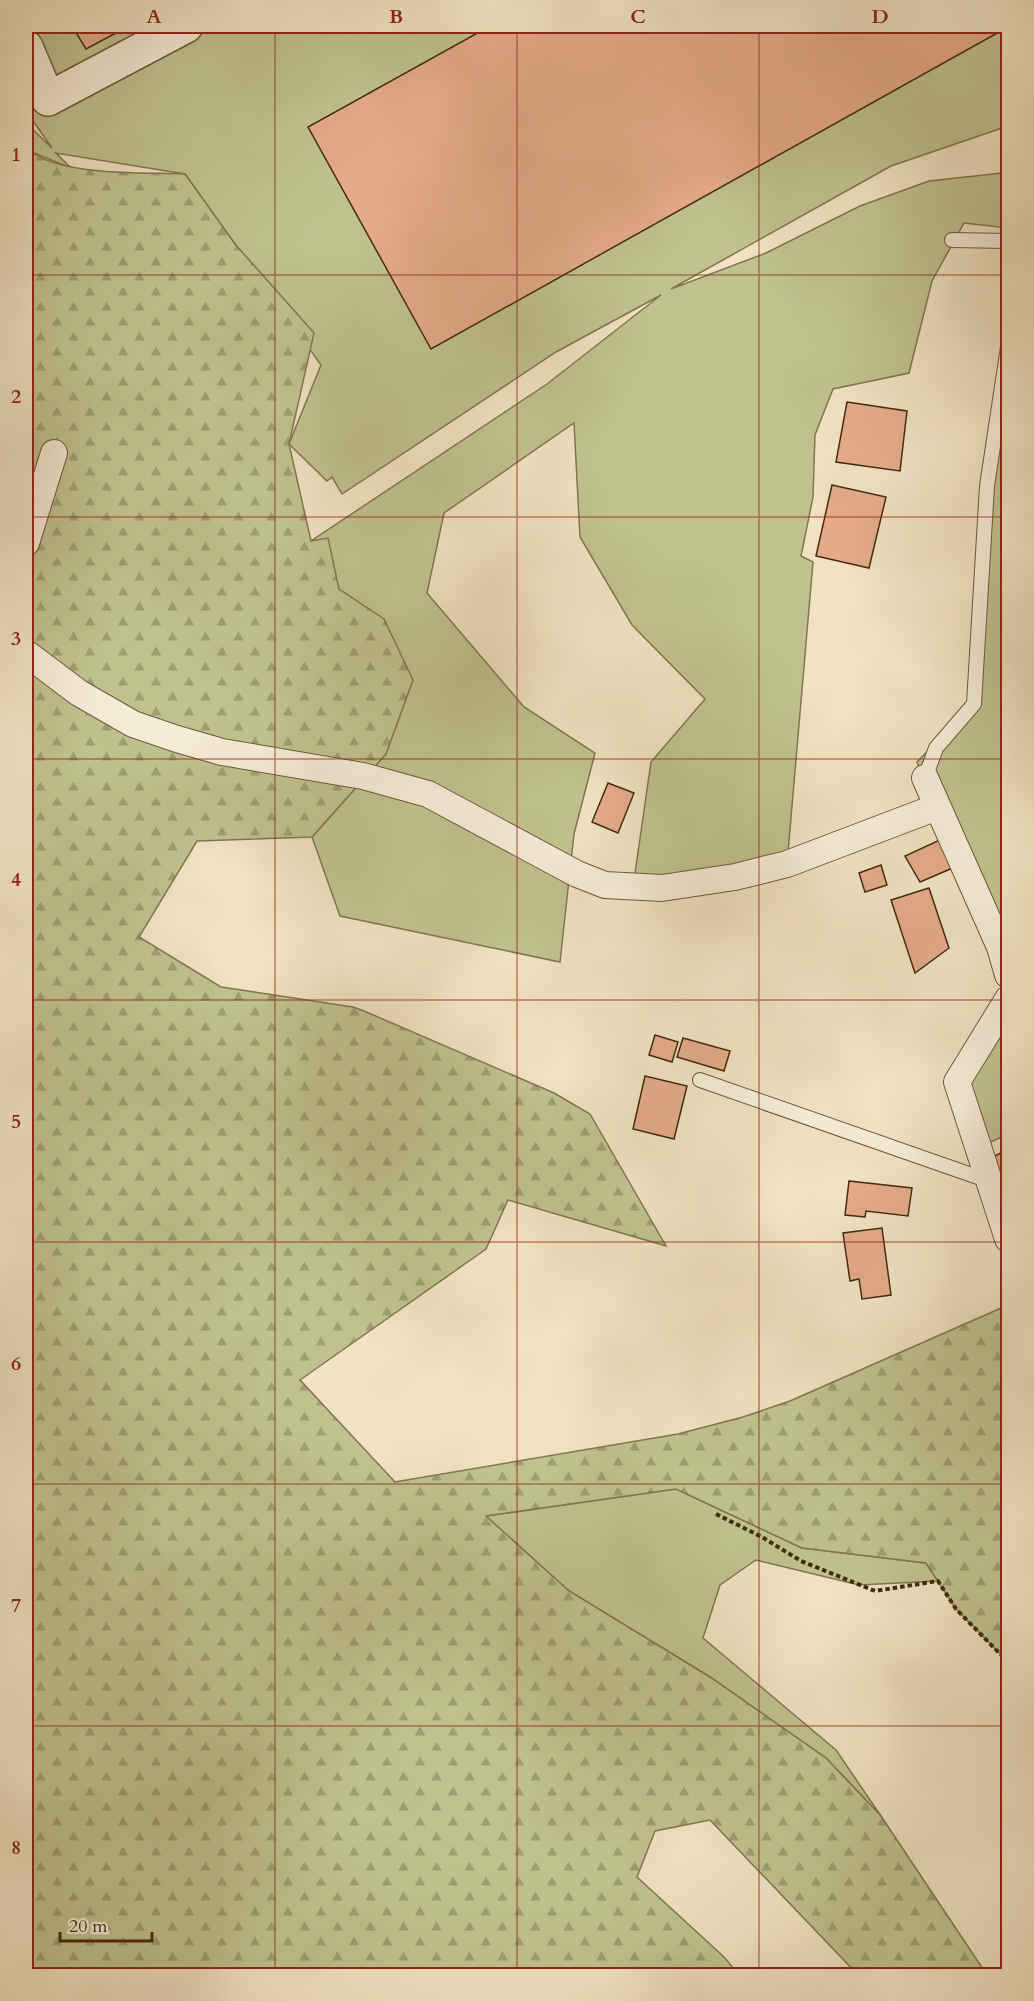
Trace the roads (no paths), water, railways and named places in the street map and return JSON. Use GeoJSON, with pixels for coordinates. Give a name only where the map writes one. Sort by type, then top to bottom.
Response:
{"type":"FeatureCollection","features":[{"type":"Feature","properties":{"kind":"street"},"geometry":{"type":"LineString","coordinates":[[26,48],[48,99],[186,26]]}},
{"type":"Feature","properties":{"kind":"street"},"geometry":{"type":"LineString","coordinates":[[26,543],[54,453]]}},
{"type":"Feature","properties":{"kind":"street"},"geometry":{"type":"LineString","coordinates":[[26,653],[79,693],[133,724],[222,752],[363,776],[428,794],[577,874],[605,885],[662,888],[735,877],[788,864],[937,807]]}},
{"type":"Feature","properties":{"kind":"street"},"geometry":{"type":"LineString","coordinates":[[925,778],[1000,947],[1008,975]]}},
{"type":"Feature","properties":{"kind":"street"},"geometry":{"type":"LineString","coordinates":[[1008,999],[957,1082],[1008,1239]]}},
{"type":"Feature","properties":{"kind":"lane"},"geometry":{"type":"LineString","coordinates":[[952,240],[1008,241]]}},
{"type":"Feature","properties":{"kind":"lane"},"geometry":{"type":"LineString","coordinates":[[925,778],[936,748],[974,704],[987,486],[1008,347]]}},
{"type":"Feature","properties":{"kind":"lane"},"geometry":{"type":"LineString","coordinates":[[700,1080],[989,1181]]}}]}
